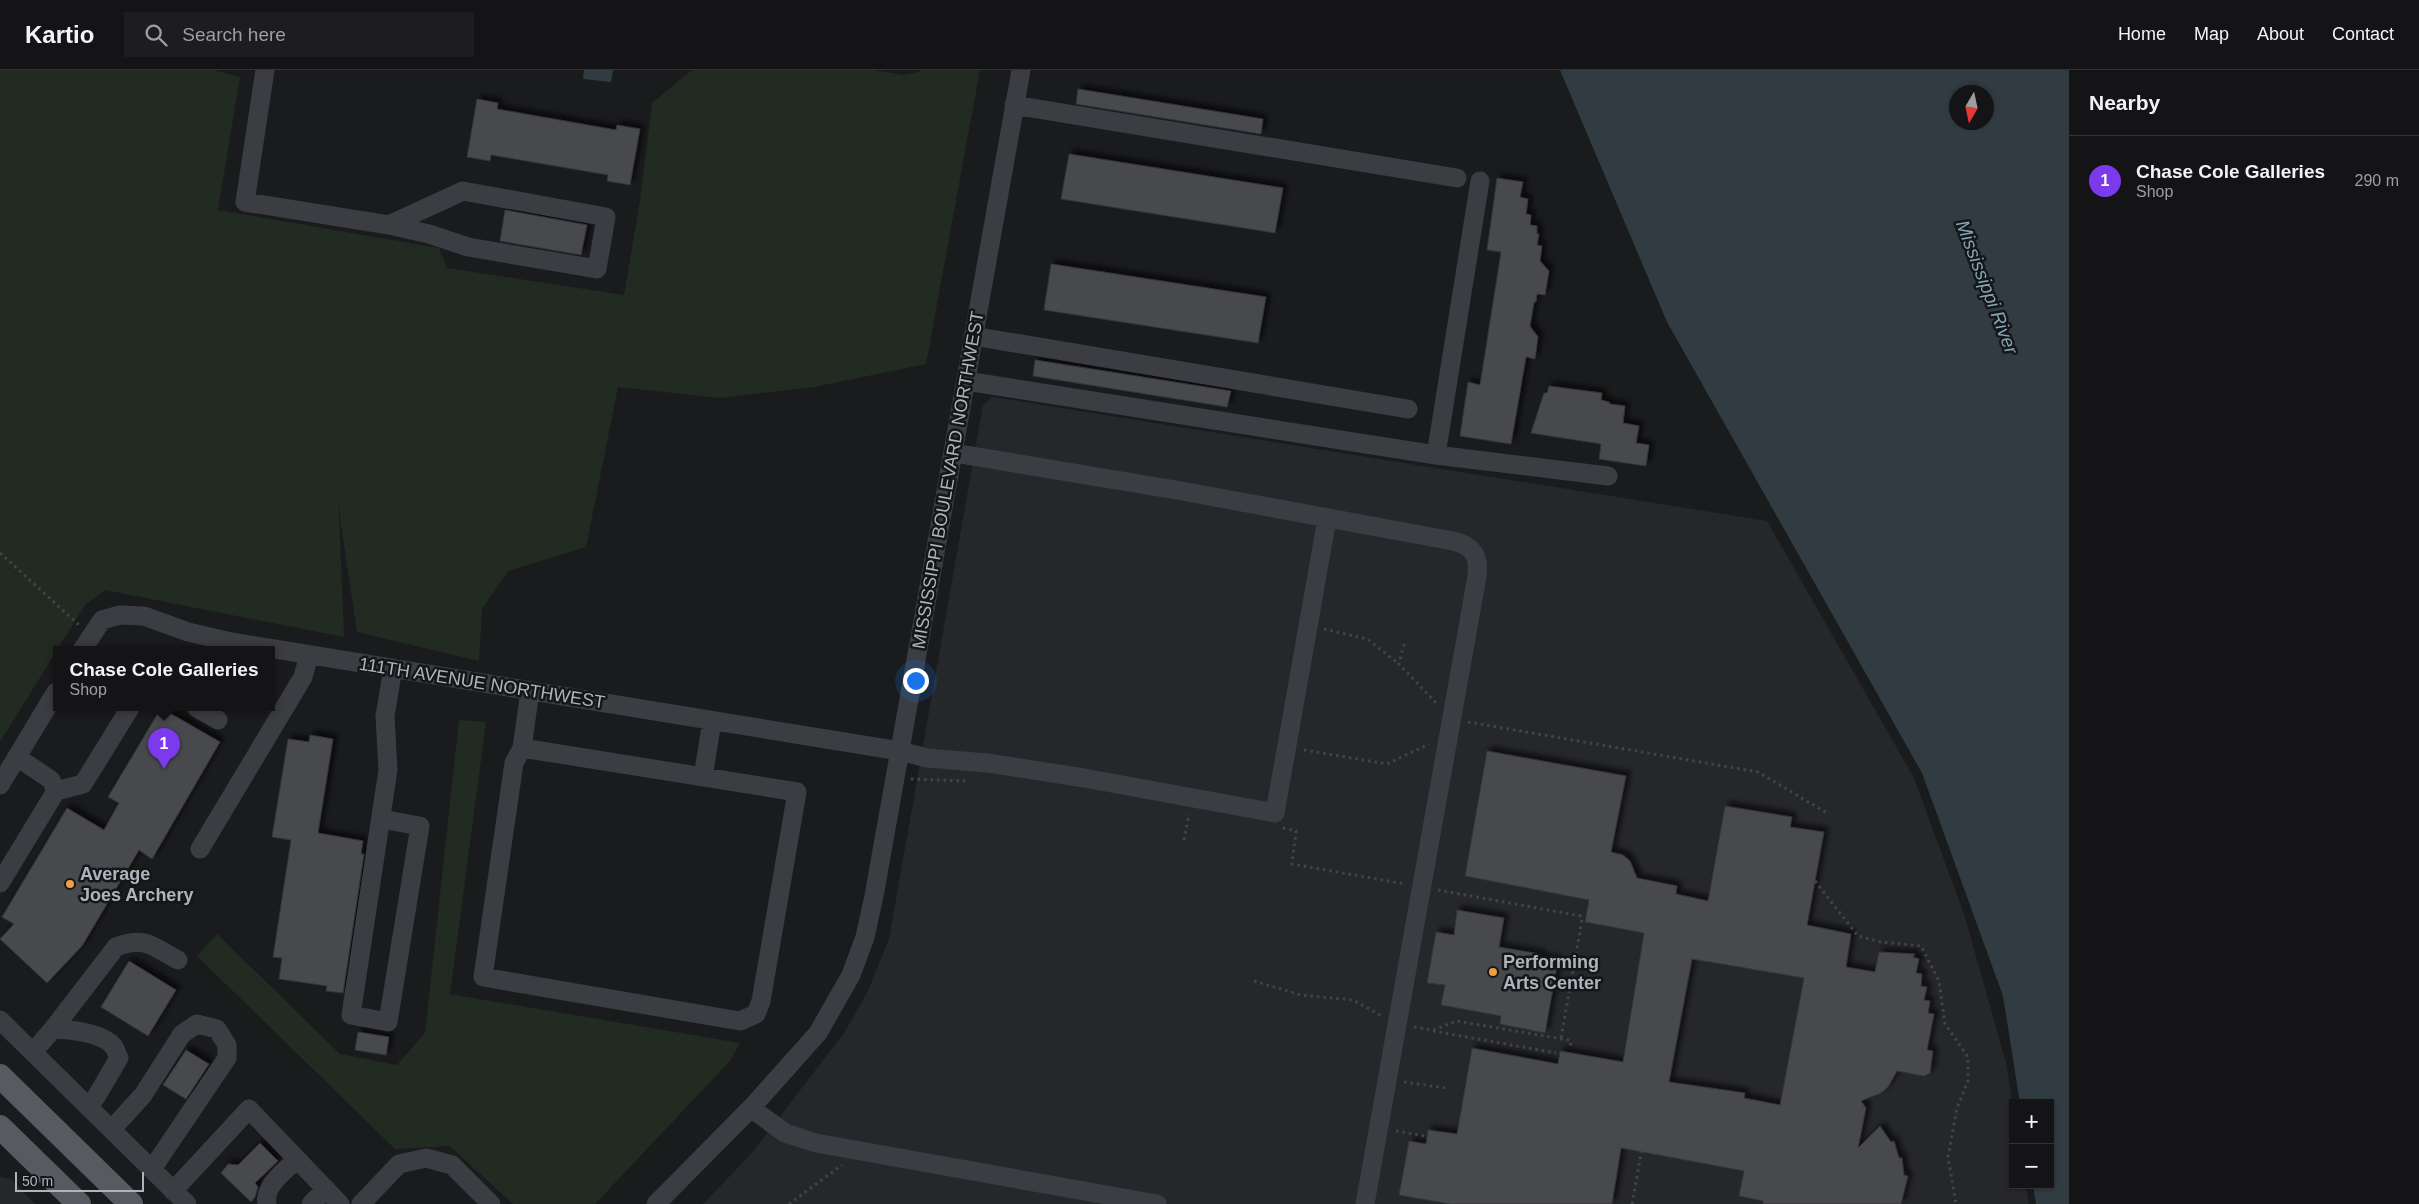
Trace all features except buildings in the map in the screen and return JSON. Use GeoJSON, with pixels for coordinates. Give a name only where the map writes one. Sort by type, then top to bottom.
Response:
{"type":"FeatureCollection","features":[{"type":"Feature","properties":{"kind":"main road"},"geometry":{"type":"LineString","coordinates":[[0,1076],[130,1204]]}},
{"type":"Feature","properties":{"kind":"main road"},"geometry":{"type":"LineString","coordinates":[[0,1126],[78,1204]]}},
{"type":"Feature","properties":{"kind":"street"},"geometry":{"type":"LineString","coordinates":[[264,70],[245,202],[389,225],[429,234],[468,247],[597,269],[606,217],[464,191],[389,225]]}},
{"type":"Feature","properties":{"kind":"street","name":"MISSISSIPPI BOULEVARD NORTHWEST"},"geometry":{"type":"LineString","coordinates":[[656,1204],[751,1108],[818,1033],[851,975],[871,915],[1021,70]]}},
{"type":"Feature","properties":{"kind":"street"},"geometry":{"type":"LineString","coordinates":[[1014,104],[1456,178]]}},
{"type":"Feature","properties":{"kind":"street"},"geometry":{"type":"LineString","coordinates":[[1436,455],[1480,181]]}},
{"type":"Feature","properties":{"kind":"street"},"geometry":{"type":"LineString","coordinates":[[973,336],[1408,409]]}},
{"type":"Feature","properties":{"kind":"street"},"geometry":{"type":"LineString","coordinates":[[966,381],[1436,455],[1608,476]]}},
{"type":"Feature","properties":{"kind":"street"},"geometry":{"type":"LineString","coordinates":[[954,453],[1182,491],[1462,543],[1470,547],[1476,555],[1476,576],[1451,720],[1428,888],[1365,1204]]}},
{"type":"Feature","properties":{"kind":"street"},"geometry":{"type":"LineString","coordinates":[[1286,747],[1327,519]]}},
{"type":"Feature","properties":{"kind":"street","name":"111TH AVENUE NORTHWEST"},"geometry":{"type":"LineString","coordinates":[[86,643],[102,620],[120,615],[144,616],[188,632],[255,646]]}},
{"type":"Feature","properties":{"kind":"street","name":"111TH AVENUE NORTHWEST"},"geometry":{"type":"LineString","coordinates":[[275,649],[900,751],[927,758],[988,764],[1065,775],[1275,813],[1286,747]]}},
{"type":"Feature","properties":{"kind":"street"},"geometry":{"type":"LineString","coordinates":[[200,849],[303,677],[309,655]]}},
{"type":"Feature","properties":{"kind":"street"},"geometry":{"type":"LineString","coordinates":[[381,819],[420,826],[388,1022],[351,1015],[388,770],[385,716],[393,668]]}},
{"type":"Feature","properties":{"kind":"street"},"geometry":{"type":"LineString","coordinates":[[522,748],[797,792],[761,1001],[756,1014],[740,1021],[483,977],[514,763],[522,748],[530,691]]}},
{"type":"Feature","properties":{"kind":"street"},"geometry":{"type":"LineString","coordinates":[[0,787],[53,697]]}},
{"type":"Feature","properties":{"kind":"street"},"geometry":{"type":"LineString","coordinates":[[0,883],[56,791],[83,784],[128,711]]}},
{"type":"Feature","properties":{"kind":"street"},"geometry":{"type":"LineString","coordinates":[[202,711],[218,720]]}},
{"type":"Feature","properties":{"kind":"street"},"geometry":{"type":"LineString","coordinates":[[703,777],[712,721]]}},
{"type":"Feature","properties":{"kind":"street"},"geometry":{"type":"LineString","coordinates":[[17,758],[51,780],[56,791]]}},
{"type":"Feature","properties":{"kind":"street"},"geometry":{"type":"LineString","coordinates":[[34,1052],[116,947],[132,941],[144,942],[178,960]]}},
{"type":"Feature","properties":{"kind":"street"},"geometry":{"type":"LineString","coordinates":[[0,1020],[187,1204]]}},
{"type":"Feature","properties":{"kind":"street"},"geometry":{"type":"LineString","coordinates":[[112,1129],[143,1095],[182,1034],[197,1024],[217,1029],[227,1045],[227,1058],[152,1169]]}},
{"type":"Feature","properties":{"kind":"street"},"geometry":{"type":"LineString","coordinates":[[53,1029],[68,1029],[99,1037],[114,1046],[119,1058],[88,1106]]}},
{"type":"Feature","properties":{"kind":"street"},"geometry":{"type":"LineString","coordinates":[[751,1108],[785,1133],[816,1143],[1157,1204]]}},
{"type":"Feature","properties":{"kind":"street"},"geometry":{"type":"LineString","coordinates":[[173,1191],[249,1109],[340,1204]]}},
{"type":"Feature","properties":{"kind":"street"},"geometry":{"type":"LineString","coordinates":[[361,1204],[399,1164],[426,1158],[452,1165],[491,1204]]}},
{"type":"Feature","properties":{"kind":"street"},"geometry":{"type":"LineString","coordinates":[[267,1204],[265,1197],[269,1187],[297,1159]]}},
{"type":"Feature","properties":{"kind":"street"},"geometry":{"type":"LineString","coordinates":[[311,1204],[326,1189]]}},
{"type":"Feature","properties":{"kind":"path"},"geometry":{"type":"LineString","coordinates":[[0,553],[86,643]]}},
{"type":"Feature","properties":{"kind":"path"},"geometry":{"type":"LineString","coordinates":[[1308,626],[1367,639],[1399,664],[1451,720],[1758,772],[1827,813]]}},
{"type":"Feature","properties":{"kind":"path"},"geometry":{"type":"LineString","coordinates":[[1399,664],[1404,644]]}},
{"type":"Feature","properties":{"kind":"path"},"geometry":{"type":"LineString","coordinates":[[1286,747],[1387,764],[1433,742],[1451,720]]}},
{"type":"Feature","properties":{"kind":"path"},"geometry":{"type":"LineString","coordinates":[[1184,840],[1190,812]]}},
{"type":"Feature","properties":{"kind":"path"},"geometry":{"type":"LineString","coordinates":[[1278,826],[1296,831],[1292,864],[1581,916],[1582,920],[1561,1038]]}},
{"type":"Feature","properties":{"kind":"path"},"geometry":{"type":"LineString","coordinates":[[1815,882],[1858,936],[1882,942],[1921,946],[1933,966],[1939,981],[1945,1024],[1968,1057],[1968,1081],[1957,1108],[1948,1157],[1956,1204]]}},
{"type":"Feature","properties":{"kind":"path"},"geometry":{"type":"LineString","coordinates":[[1254,981],[1301,996],[1352,1000],[1402,1025],[1556,1053]]}},
{"type":"Feature","properties":{"kind":"path"},"geometry":{"type":"LineString","coordinates":[[1433,1030],[1457,1021],[1561,1038],[1571,1041],[1570,1049]]}},
{"type":"Feature","properties":{"kind":"path"},"geometry":{"type":"LineString","coordinates":[[1399,1081],[1446,1088]]}},
{"type":"Feature","properties":{"kind":"path"},"geometry":{"type":"LineString","coordinates":[[1390,1130],[1425,1136]]}},
{"type":"Feature","properties":{"kind":"path"},"geometry":{"type":"LineString","coordinates":[[1632,1204],[1642,1148]]}},
{"type":"Feature","properties":{"kind":"path"},"geometry":{"type":"LineString","coordinates":[[789,1204],[846,1162],[847,1149]]}},
{"type":"Feature","properties":{"kind":"shaded area"},"geometry":{"type":"Polygon","coordinates":[[[0,70],[213,70],[240,77],[218,210],[439,248],[447,268],[624,295],[640,201],[652,103],[692,70],[874,70],[903,75],[920,72],[921,70],[980,70],[926,364],[814,387],[720,398],[618,387],[586,547],[508,571],[482,609],[479,661],[357,632],[340,518],[338,490],[344,637],[105,590],[85,605],[60,646],[53,646],[53,657],[0,742],[0,70]]]}},
{"type":"Feature","properties":{"kind":"shaded area"},"geometry":{"type":"Polygon","coordinates":[[[993,397],[1767,521],[1914,778],[1965,917],[2006,1063],[2012,1099],[2009,1099],[2009,1189],[2027,1189],[2029,1204],[703,1204],[751,1154],[844,1033],[867,993],[889,939],[983,405],[993,397]]]}},
{"type":"Feature","properties":{"kind":"shaded area"},"geometry":{"type":"Polygon","coordinates":[[[459,720],[486,722],[450,994],[740,1043],[730,1061],[595,1204],[513,1204],[450,1146],[395,1149],[197,956],[217,934],[340,1054],[397,1065],[425,1033],[459,720]]]}},
{"type":"Feature","properties":{"kind":"shaded area"},"geometry":{"type":"Polygon","coordinates":[[[0,1177],[11,1179],[35,1204],[0,1204],[0,1177]]]}},
{"type":"Feature","properties":{"kind":"water"},"geometry":{"type":"Polygon","coordinates":[[[584,70],[613,70],[611,82],[583,79],[584,70]]]}},
{"type":"Feature","properties":{"kind":"water","name":"Mississippi River"},"geometry":{"type":"Polygon","coordinates":[[[1560,70],[2069,70],[2069,1204],[2036,1204],[2034,1189],[2054,1189],[2054,1099],[2019,1099],[2003,996],[1922,773],[1667,322],[1560,70]]]}},
{"type":"Feature","properties":{"kind":"place","name":"Chase Cole Galleries"},"geometry":{"type":"Point","coordinates":[164,769]}},
{"type":"Feature","properties":{"kind":"place","name":"Average Joes Archery"},"geometry":{"type":"Point","coordinates":[70,884]}},
{"type":"Feature","properties":{"kind":"place","name":"Performing Arts Center"},"geometry":{"type":"Point","coordinates":[1493,972]}}]}
